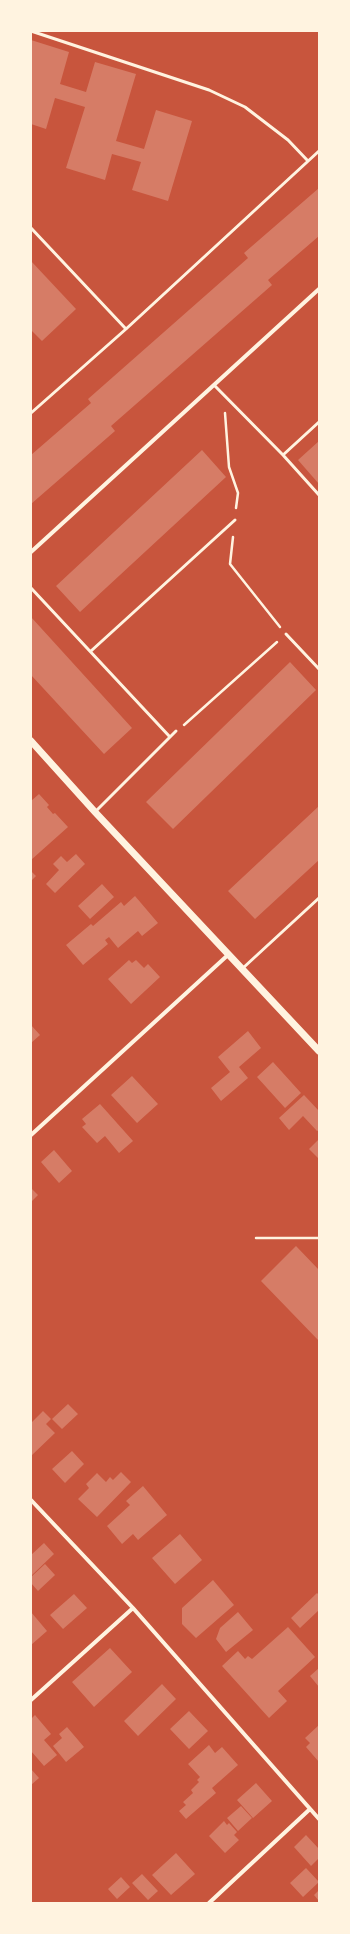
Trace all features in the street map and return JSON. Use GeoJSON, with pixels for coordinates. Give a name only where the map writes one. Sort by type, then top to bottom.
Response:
{"type":"FeatureCollection","features":[{"type":"Feature","properties":{"kind":"street"},"geometry":{"type":"LineString","coordinates":[[31,552],[319,289]]}},
{"type":"Feature","properties":{"kind":"street"},"geometry":{"type":"LineString","coordinates":[[31,742],[319,1051]]}},
{"type":"Feature","properties":{"kind":"street"},"geometry":{"type":"LineString","coordinates":[[31,1135],[229,954]]}},
{"type":"Feature","properties":{"kind":"street"},"geometry":{"type":"LineString","coordinates":[[31,1500],[133,1608],[319,1819]]}},
{"type":"Feature","properties":{"kind":"street"},"geometry":{"type":"LineString","coordinates":[[31,1700],[133,1608]]}},
{"type":"Feature","properties":{"kind":"street"},"geometry":{"type":"LineString","coordinates":[[209,1903],[310,1809]]}},
{"type":"Feature","properties":{"kind":"lane"},"geometry":{"type":"LineString","coordinates":[[31,31],[209,90],[245,107],[288,140],[308,161]]}},
{"type":"Feature","properties":{"kind":"lane"},"geometry":{"type":"LineString","coordinates":[[31,413],[126,329],[319,152]]}},
{"type":"Feature","properties":{"kind":"lane"},"geometry":{"type":"LineString","coordinates":[[31,228],[126,329]]}},
{"type":"Feature","properties":{"kind":"lane"},"geometry":{"type":"LineString","coordinates":[[214,385],[283,455],[319,495]]}},
{"type":"Feature","properties":{"kind":"lane"},"geometry":{"type":"LineString","coordinates":[[283,455],[319,422]]}},
{"type":"Feature","properties":{"kind":"lane"},"geometry":{"type":"LineString","coordinates":[[91,651],[235,520]]}},
{"type":"Feature","properties":{"kind":"lane"},"geometry":{"type":"LineString","coordinates":[[31,588],[170,737]]}},
{"type":"Feature","properties":{"kind":"lane"},"geometry":{"type":"LineString","coordinates":[[286,634],[319,669]]}},
{"type":"Feature","properties":{"kind":"lane"},"geometry":{"type":"LineString","coordinates":[[95,812],[176,731]]}},
{"type":"Feature","properties":{"kind":"lane"},"geometry":{"type":"LineString","coordinates":[[243,968],[319,898]]}},
{"type":"Feature","properties":{"kind":"path"},"geometry":{"type":"LineString","coordinates":[[176,731],[286,634],[230,564],[238,493],[229,467],[225,397]]}},
{"type":"Feature","properties":{"kind":"path"},"geometry":{"type":"LineString","coordinates":[[256,1238],[319,1238]]}},
{"type":"Feature","properties":{"kind":"building"},"geometry":{"type":"Polygon","coordinates":[[[31,40],[69,52],[60,84],[86,92],[95,62],[136,74],[116,141],[144,149],[156,110],[192,121],[168,201],[132,190],[141,162],[112,154],[105,180],[66,168],[85,107],[55,98],[46,129],[31,124],[31,40]]]}},
{"type":"Feature","properties":{"kind":"building"},"geometry":{"type":"Polygon","coordinates":[[[319,188],[319,236],[268,280],[272,285],[111,426],[115,431],[31,504],[31,455],[91,403],[88,399],[248,258],[244,253],[319,188]]]}},
{"type":"Feature","properties":{"kind":"building"},"geometry":{"type":"Polygon","coordinates":[[[31,261],[76,309],[42,341],[31,330],[31,261]]]}},
{"type":"Feature","properties":{"kind":"building"},"geometry":{"type":"Polygon","coordinates":[[[319,441],[319,484],[298,460],[319,441]]]}},
{"type":"Feature","properties":{"kind":"building"},"geometry":{"type":"Polygon","coordinates":[[[202,450],[226,477],[80,612],[56,586],[202,450]]]}},
{"type":"Feature","properties":{"kind":"building"},"geometry":{"type":"Polygon","coordinates":[[[31,617],[132,728],[104,754],[31,675],[31,617]]]}},
{"type":"Feature","properties":{"kind":"building"},"geometry":{"type":"Polygon","coordinates":[[[290,662],[316,690],[173,829],[146,802],[290,662]]]}},
{"type":"Feature","properties":{"kind":"building"},"geometry":{"type":"Polygon","coordinates":[[[39,794],[49,805],[47,807],[53,814],[55,813],[68,827],[31,860],[31,801],[39,794]]]}},
{"type":"Feature","properties":{"kind":"building"},"geometry":{"type":"Polygon","coordinates":[[[319,806],[319,860],[255,919],[228,891],[319,806]]]}},
{"type":"Feature","properties":{"kind":"building"},"geometry":{"type":"Polygon","coordinates":[[[76,854],[85,864],[55,893],[46,884],[59,870],[53,864],[61,856],[67,862],[76,854]]]}},
{"type":"Feature","properties":{"kind":"building"},"geometry":{"type":"Polygon","coordinates":[[[31,871],[36,876],[31,881],[31,871]]]}},
{"type":"Feature","properties":{"kind":"building"},"geometry":{"type":"Polygon","coordinates":[[[102,884],[114,897],[90,919],[78,906],[102,884]]]}},
{"type":"Feature","properties":{"kind":"building"},"geometry":{"type":"Polygon","coordinates":[[[135,896],[158,923],[142,936],[138,931],[118,948],[109,937],[105,940],[108,944],[83,965],[66,945],[91,924],[93,926],[121,902],[124,906],[135,896]]]}},
{"type":"Feature","properties":{"kind":"building"},"geometry":{"type":"Polygon","coordinates":[[[129,960],[132,963],[136,960],[144,968],[148,964],[160,977],[131,1004],[108,979],[129,960]]]}},
{"type":"Feature","properties":{"kind":"building"},"geometry":{"type":"Polygon","coordinates":[[[31,1025],[40,1035],[31,1043],[31,1025]]]}},
{"type":"Feature","properties":{"kind":"building"},"geometry":{"type":"Polygon","coordinates":[[[248,1031],[261,1048],[239,1067],[248,1078],[221,1101],[211,1088],[230,1072],[218,1057],[248,1031]]]}},
{"type":"Feature","properties":{"kind":"building"},"geometry":{"type":"Polygon","coordinates":[[[273,1062],[301,1093],[285,1108],[257,1077],[273,1062]]]}},
{"type":"Feature","properties":{"kind":"building"},"geometry":{"type":"Polygon","coordinates":[[[132,1076],[158,1104],[137,1123],[111,1095],[132,1076]]]}},
{"type":"Feature","properties":{"kind":"building"},"geometry":{"type":"Polygon","coordinates":[[[304,1095],[319,1111],[319,1130],[317,1131],[303,1116],[289,1130],[279,1118],[304,1095]]]}},
{"type":"Feature","properties":{"kind":"building"},"geometry":{"type":"Polygon","coordinates":[[[100,1104],[133,1141],[119,1153],[105,1136],[97,1143],[82,1127],[86,1124],[82,1119],[100,1104]]]}},
{"type":"Feature","properties":{"kind":"building"},"geometry":{"type":"Polygon","coordinates":[[[319,1139],[319,1159],[309,1149],[319,1139]]]}},
{"type":"Feature","properties":{"kind":"building"},"geometry":{"type":"Polygon","coordinates":[[[54,1150],[72,1171],[59,1183],[41,1162],[54,1150]]]}},
{"type":"Feature","properties":{"kind":"building"},"geometry":{"type":"Polygon","coordinates":[[[31,1188],[38,1195],[31,1202],[31,1188]]]}},
{"type":"Feature","properties":{"kind":"building"},"geometry":{"type":"Polygon","coordinates":[[[296,1246],[319,1270],[319,1341],[261,1281],[296,1246]]]}},
{"type":"Feature","properties":{"kind":"building"},"geometry":{"type":"Polygon","coordinates":[[[68,1404],[78,1414],[62,1429],[52,1419],[68,1404]]]}},
{"type":"Feature","properties":{"kind":"building"},"geometry":{"type":"Polygon","coordinates":[[[43,1411],[51,1419],[46,1424],[55,1433],[31,1456],[31,1423],[43,1411]]]}},
{"type":"Feature","properties":{"kind":"building"},"geometry":{"type":"Polygon","coordinates":[[[72,1451],[84,1464],[65,1483],[52,1469],[72,1451]]]}},
{"type":"Feature","properties":{"kind":"building"},"geometry":{"type":"Polygon","coordinates":[[[121,1472],[131,1482],[97,1517],[78,1499],[89,1488],[86,1484],[97,1473],[106,1482],[110,1477],[113,1480],[121,1472]]]}},
{"type":"Feature","properties":{"kind":"building"},"geometry":{"type":"Polygon","coordinates":[[[143,1486],[167,1515],[138,1540],[133,1534],[122,1544],[107,1526],[130,1505],[126,1501],[143,1486]]]}},
{"type":"Feature","properties":{"kind":"building"},"geometry":{"type":"Polygon","coordinates":[[[180,1534],[202,1560],[175,1584],[152,1558],[180,1534]]]}},
{"type":"Feature","properties":{"kind":"building"},"geometry":{"type":"Polygon","coordinates":[[[44,1543],[54,1554],[31,1576],[31,1555],[44,1543]]]}},
{"type":"Feature","properties":{"kind":"building"},"geometry":{"type":"Polygon","coordinates":[[[45,1564],[55,1575],[38,1591],[31,1583],[31,1577],[45,1564]]]}},
{"type":"Feature","properties":{"kind":"building"},"geometry":{"type":"Polygon","coordinates":[[[213,1580],[234,1605],[196,1638],[182,1624],[182,1608],[213,1580]]]}},
{"type":"Feature","properties":{"kind":"building"},"geometry":{"type":"Polygon","coordinates":[[[317,1593],[319,1595],[319,1610],[300,1628],[291,1618],[317,1593]]]}},
{"type":"Feature","properties":{"kind":"building"},"geometry":{"type":"Polygon","coordinates":[[[74,1594],[87,1608],[63,1629],[50,1615],[74,1594]]]}},
{"type":"Feature","properties":{"kind":"building"},"geometry":{"type":"Polygon","coordinates":[[[31,1612],[47,1631],[31,1645],[31,1612]]]}},
{"type":"Feature","properties":{"kind":"building"},"geometry":{"type":"Polygon","coordinates":[[[238,1612],[253,1630],[226,1652],[216,1639],[220,1628],[238,1612]]]}},
{"type":"Feature","properties":{"kind":"building"},"geometry":{"type":"Polygon","coordinates":[[[288,1627],[315,1657],[278,1691],[287,1701],[269,1718],[222,1666],[238,1651],[245,1659],[248,1656],[252,1659],[288,1627]]]}},
{"type":"Feature","properties":{"kind":"building"},"geometry":{"type":"Polygon","coordinates":[[[110,1648],[132,1672],[94,1707],[72,1682],[110,1648]]]}},
{"type":"Feature","properties":{"kind":"building"},"geometry":{"type":"Polygon","coordinates":[[[319,1668],[319,1687],[310,1676],[319,1668]]]}},
{"type":"Feature","properties":{"kind":"building"},"geometry":{"type":"Polygon","coordinates":[[[162,1684],[176,1699],[138,1736],[124,1721],[162,1684]]]}},
{"type":"Feature","properties":{"kind":"building"},"geometry":{"type":"Polygon","coordinates":[[[189,1711],[208,1731],[189,1749],[170,1729],[189,1711]]]}},
{"type":"Feature","properties":{"kind":"building"},"geometry":{"type":"Polygon","coordinates":[[[35,1715],[51,1734],[44,1740],[57,1755],[44,1766],[31,1751],[31,1719],[35,1715]]]}},
{"type":"Feature","properties":{"kind":"building"},"geometry":{"type":"Polygon","coordinates":[[[319,1725],[319,1762],[306,1747],[310,1743],[305,1738],[319,1725]]]}},
{"type":"Feature","properties":{"kind":"building"},"geometry":{"type":"Polygon","coordinates":[[[67,1727],[84,1747],[66,1762],[53,1746],[62,1738],[59,1734],[67,1727]]]}},
{"type":"Feature","properties":{"kind":"building"},"geometry":{"type":"Polygon","coordinates":[[[209,1745],[215,1753],[222,1747],[238,1765],[212,1788],[216,1793],[186,1819],[179,1811],[186,1805],[183,1802],[193,1793],[191,1790],[199,1782],[197,1780],[200,1777],[188,1764],[209,1745]]]}},
{"type":"Feature","properties":{"kind":"building"},"geometry":{"type":"Polygon","coordinates":[[[31,1769],[39,1778],[31,1785],[31,1769]]]}},
{"type":"Feature","properties":{"kind":"building"},"geometry":{"type":"Polygon","coordinates":[[[256,1783],[272,1801],[253,1818],[237,1800],[256,1783]]]}},
{"type":"Feature","properties":{"kind":"building"},"geometry":{"type":"Polygon","coordinates":[[[241,1806],[252,1818],[238,1831],[227,1818],[241,1806]]]}},
{"type":"Feature","properties":{"kind":"building"},"geometry":{"type":"Polygon","coordinates":[[[224,1821],[227,1825],[229,1823],[237,1832],[234,1835],[239,1840],[225,1853],[209,1836],[224,1821]]]}},
{"type":"Feature","properties":{"kind":"building"},"geometry":{"type":"Polygon","coordinates":[[[306,1835],[319,1849],[319,1858],[311,1866],[294,1847],[306,1835]]]}},
{"type":"Feature","properties":{"kind":"building"},"geometry":{"type":"Polygon","coordinates":[[[176,1853],[195,1874],[171,1895],[152,1875],[176,1853]]]}},
{"type":"Feature","properties":{"kind":"building"},"geometry":{"type":"Polygon","coordinates":[[[306,1868],[319,1882],[303,1897],[290,1883],[306,1868]]]}},
{"type":"Feature","properties":{"kind":"building"},"geometry":{"type":"Polygon","coordinates":[[[142,1874],[158,1891],[148,1900],[132,1883],[142,1874]]]}},
{"type":"Feature","properties":{"kind":"building"},"geometry":{"type":"Polygon","coordinates":[[[121,1877],[130,1887],[117,1899],[108,1889],[121,1877]]]}},
{"type":"Feature","properties":{"kind":"building"},"geometry":{"type":"Polygon","coordinates":[[[319,1890],[319,1901],[314,1895],[319,1890]]]}}]}
